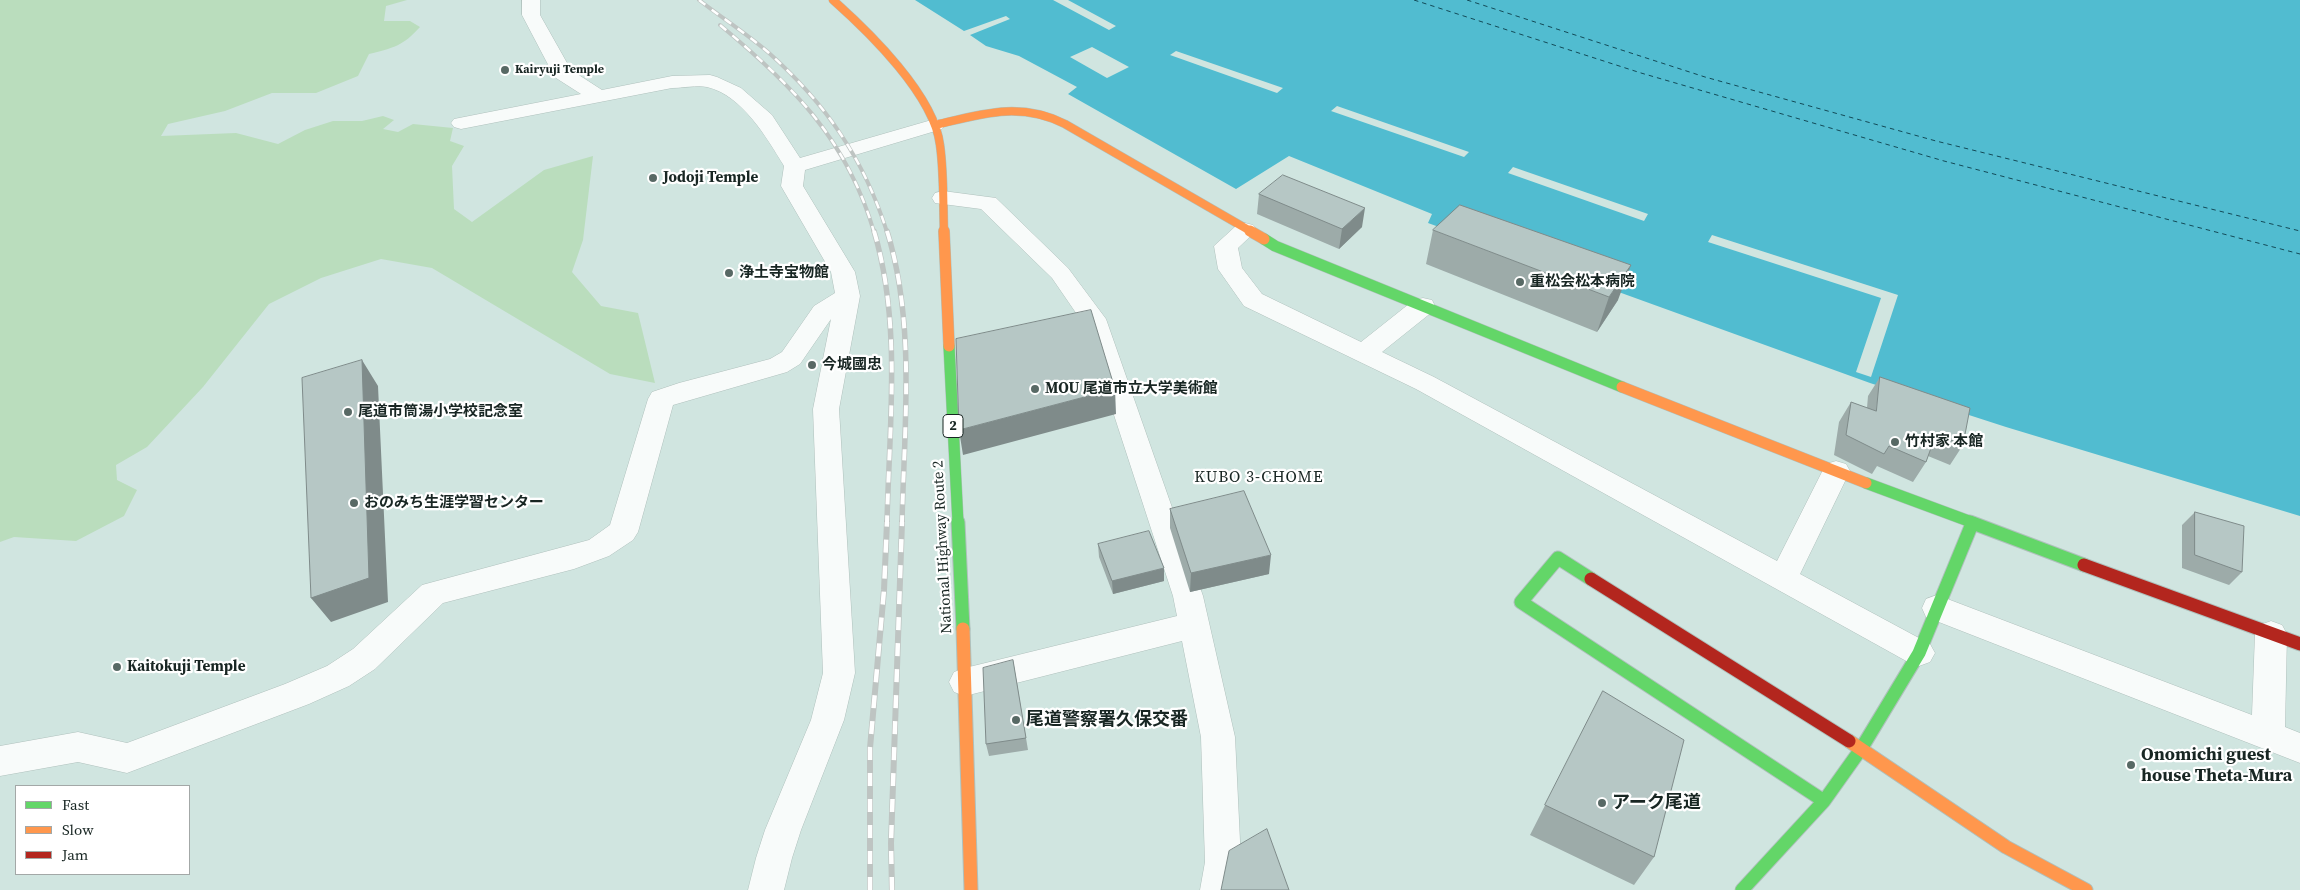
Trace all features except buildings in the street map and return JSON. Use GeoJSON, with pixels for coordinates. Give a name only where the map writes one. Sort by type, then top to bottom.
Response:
{"type":"FeatureCollection","features":[{"type":"Feature","properties":{"kind":"main road","name":"National Highway Route 2"},"geometry":{"type":"LineString","coordinates":[[833,0],[857,21],[897,63],[935,125],[940,143],[965,682],[971,890]]}},
{"type":"Feature","properties":{"kind":"main road"},"geometry":{"type":"LineString","coordinates":[[935,125],[994,112],[1016,110],[1040,113],[1065,124],[1275,246],[1972,524],[2286,639]]}},
{"type":"Feature","properties":{"kind":"main road"},"geometry":{"type":"LineString","coordinates":[[1742,890],[1824,801],[1861,749],[1919,652],[1972,524]]}},
{"type":"Feature","properties":{"kind":"main road"},"geometry":{"type":"LineString","coordinates":[[1824,801],[1521,602],[1558,558],[1861,749],[2006,846],[2086,890]]}},
{"type":"Feature","properties":{"kind":"street"},"geometry":{"type":"LineString","coordinates":[[531,0],[531,15],[563,74],[599,97]]}},
{"type":"Feature","properties":{"kind":"street"},"geometry":{"type":"LineString","coordinates":[[461,123],[672,82],[710,81],[734,92],[765,119],[795,166],[792,186],[843,272],[848,296],[826,409],[839,673],[836,695],[822,741],[775,853],[766,890]]}},
{"type":"Feature","properties":{"kind":"street"},"geometry":{"type":"LineString","coordinates":[[795,166],[935,125]]}},
{"type":"Feature","properties":{"kind":"street"},"geometry":{"type":"LineString","coordinates":[[943,198],[988,202],[1060,273],[1096,325],[1188,596],[1195,626],[1218,737],[1223,862],[1218,890]]}},
{"type":"Feature","properties":{"kind":"street"},"geometry":{"type":"LineString","coordinates":[[1245,230],[1226,246],[1230,269],[1253,300],[1434,388],[1919,652]]}},
{"type":"Feature","properties":{"kind":"street"},"geometry":{"type":"LineString","coordinates":[[0,761],[78,747],[127,758],[297,694],[338,676],[364,659],[433,594],[574,557],[599,548],[624,532],[661,399],[679,392],[778,366],[791,358],[823,312],[848,296]]}},
{"type":"Feature","properties":{"kind":"street"},"geometry":{"type":"LineString","coordinates":[[1364,353],[1423,306]]}},
{"type":"Feature","properties":{"kind":"street"},"geometry":{"type":"LineString","coordinates":[[1783,578],[1836,471]]}},
{"type":"Feature","properties":{"kind":"street"},"geometry":{"type":"LineString","coordinates":[[1938,608],[2300,748]]}},
{"type":"Feature","properties":{"kind":"street"},"geometry":{"type":"LineString","coordinates":[[965,682],[1195,626]]}},
{"type":"Feature","properties":{"kind":"street"},"geometry":{"type":"LineString","coordinates":[[2268,736],[2286,639]]}},
{"type":"Feature","properties":{"kind":"green space"},"geometry":{"type":"Polygon","coordinates":[[[0,0],[407,0],[386,6],[384,21],[410,21],[420,27],[403,42],[385,50],[369,54],[358,76],[316,93],[272,93],[225,111],[168,124],[161,136],[236,133],[278,144],[305,130],[333,121],[362,121],[383,116],[394,120],[383,129],[398,132],[413,124],[453,128],[450,141],[464,146],[452,166],[454,209],[472,222],[544,170],[593,156],[583,240],[572,272],[601,306],[638,313],[655,383],[610,374],[432,268],[381,259],[321,278],[269,304],[203,387],[147,447],[116,465],[117,480],[137,490],[124,516],[76,541],[14,537],[0,542],[0,0]]]}},
{"type":"Feature","properties":{"kind":"water"},"geometry":{"type":"Polygon","coordinates":[[[915,0],[2300,0],[2300,516],[2006,427],[1870,383],[1428,223],[1432,214],[1289,156],[1236,189],[1068,94],[1077,87],[1019,56],[986,46],[970,35],[1010,19],[1006,16],[964,31],[915,0]]]}},
{"type":"Feature","properties":{"kind":"pier"},"geometry":{"type":"Polygon","coordinates":[[[1053,0],[1068,0],[1116,26],[1109,30],[1053,0]]]}},
{"type":"Feature","properties":{"kind":"pier"},"geometry":{"type":"Polygon","coordinates":[[[1092,47],[1129,67],[1107,78],[1070,57],[1092,47]]]}},
{"type":"Feature","properties":{"kind":"pier"},"geometry":{"type":"Polygon","coordinates":[[[1176,51],[1283,88],[1277,93],[1170,55],[1176,51]]]}},
{"type":"Feature","properties":{"kind":"pier"},"geometry":{"type":"Polygon","coordinates":[[[1337,106],[1469,152],[1464,157],[1331,111],[1337,106]]]}},
{"type":"Feature","properties":{"kind":"pier"},"geometry":{"type":"Polygon","coordinates":[[[1513,167],[1648,214],[1644,221],[1508,173],[1513,167]]]}},
{"type":"Feature","properties":{"kind":"pier"},"geometry":{"type":"Polygon","coordinates":[[[1712,235],[1898,295],[1871,377],[1856,372],[1881,298],[1708,242],[1712,235]]]}},
{"type":"Feature","properties":{"kind":"ferry route"},"geometry":{"type":"LineString","coordinates":[[1414,0],[1641,73],[1944,161],[2300,254]]}},
{"type":"Feature","properties":{"kind":"ferry route"},"geometry":{"type":"LineString","coordinates":[[1467,0],[1705,77],[1936,141],[2300,231]]}},
{"type":"Feature","properties":{"kind":"railway"},"geometry":{"type":"LineString","coordinates":[[699,0],[769,53],[808,92],[841,134],[855,157],[878,205],[887,232]]}},
{"type":"Feature","properties":{"kind":"railway"},"geometry":{"type":"LineString","coordinates":[[720,25],[771,70],[814,116],[849,169],[863,199],[874,232]]}},
{"type":"Feature","properties":{"kind":"railway"},"geometry":{"type":"LineString","coordinates":[[874,231],[883,267],[891,339],[892,376],[887,523]]}},
{"type":"Feature","properties":{"kind":"railway"},"geometry":{"type":"LineString","coordinates":[[887,231],[896,266],[902,302],[905,339],[906,413],[902,523]]}},
{"type":"Feature","properties":{"kind":"railway"},"geometry":{"type":"LineString","coordinates":[[870,890],[870,748],[884,590],[887,522]]}},
{"type":"Feature","properties":{"kind":"railway"},"geometry":{"type":"LineString","coordinates":[[892,890],[891,843],[902,522]]}},
{"type":"Feature","properties":{"kind":"traffic: fast"},"geometry":{"type":"LineString","coordinates":[[1264,239],[1275,246],[1622,387]]}},
{"type":"Feature","properties":{"kind":"traffic: fast"},"geometry":{"type":"LineString","coordinates":[[949,346],[963,629]]}},
{"type":"Feature","properties":{"kind":"traffic: fast"},"geometry":{"type":"LineString","coordinates":[[1866,483],[2084,565]]}},
{"type":"Feature","properties":{"kind":"traffic: fast"},"geometry":{"type":"LineString","coordinates":[[1742,890],[1824,801],[1861,749],[1919,653],[1972,524]]}},
{"type":"Feature","properties":{"kind":"traffic: fast"},"geometry":{"type":"LineString","coordinates":[[1591,579],[1558,558],[1521,602],[1824,801]]}},
{"type":"Feature","properties":{"kind":"traffic: slow"},"geometry":{"type":"LineString","coordinates":[[833,0],[866,30],[897,64],[923,102],[933,122],[940,143],[949,346]]}},
{"type":"Feature","properties":{"kind":"traffic: slow"},"geometry":{"type":"LineString","coordinates":[[935,125],[1000,111],[1027,111],[1047,115],[1264,239]]}},
{"type":"Feature","properties":{"kind":"traffic: slow"},"geometry":{"type":"LineString","coordinates":[[1622,387],[1866,483]]}},
{"type":"Feature","properties":{"kind":"traffic: slow"},"geometry":{"type":"LineString","coordinates":[[963,629],[971,890]]}},
{"type":"Feature","properties":{"kind":"traffic: slow"},"geometry":{"type":"LineString","coordinates":[[1849,741],[2006,847],[2086,890]]}},
{"type":"Feature","properties":{"kind":"traffic: jam"},"geometry":{"type":"LineString","coordinates":[[2084,565],[2300,644]]}},
{"type":"Feature","properties":{"kind":"traffic: jam"},"geometry":{"type":"LineString","coordinates":[[1591,579],[1849,741]]}},
{"type":"Feature","properties":{"kind":"place","name":"Kairyuji Temple"},"geometry":{"type":"Point","coordinates":[505,70]}},
{"type":"Feature","properties":{"kind":"place","name":"Jodoji Temple"},"geometry":{"type":"Point","coordinates":[653,178]}},
{"type":"Feature","properties":{"kind":"place","name":"浄土寺宝物館"},"geometry":{"type":"Point","coordinates":[729,273]}},
{"type":"Feature","properties":{"kind":"place","name":"重松会松本病院"},"geometry":{"type":"Point","coordinates":[1520,282]}},
{"type":"Feature","properties":{"kind":"place","name":"今城國忠"},"geometry":{"type":"Point","coordinates":[812,365]}},
{"type":"Feature","properties":{"kind":"place","name":"MOU 尾道市立大学美術館"},"geometry":{"type":"Point","coordinates":[1035,389]}},
{"type":"Feature","properties":{"kind":"place","name":"尾道市筒湯小学校記念室"},"geometry":{"type":"Point","coordinates":[348,412]}},
{"type":"Feature","properties":{"kind":"place","name":"竹村家 本館"},"geometry":{"type":"Point","coordinates":[1895,442]}},
{"type":"Feature","properties":{"kind":"place","name":"おのみち生涯学習センター"},"geometry":{"type":"Point","coordinates":[354,503]}},
{"type":"Feature","properties":{"kind":"place","name":"Kaitokuji Temple"},"geometry":{"type":"Point","coordinates":[117,667]}},
{"type":"Feature","properties":{"kind":"place","name":"尾道警察署久保交番"},"geometry":{"type":"Point","coordinates":[1016,720]}},
{"type":"Feature","properties":{"kind":"place","name":"Onomichi guest house Theta-Mura"},"geometry":{"type":"Point","coordinates":[2131,765]}},
{"type":"Feature","properties":{"kind":"place","name":"アーク尾道"},"geometry":{"type":"Point","coordinates":[1602,803]}},
{"type":"Feature","properties":{"kind":"district","name":"KUBO 3-CHOME"},"geometry":{"type":"Point","coordinates":[1259,478]}}]}
